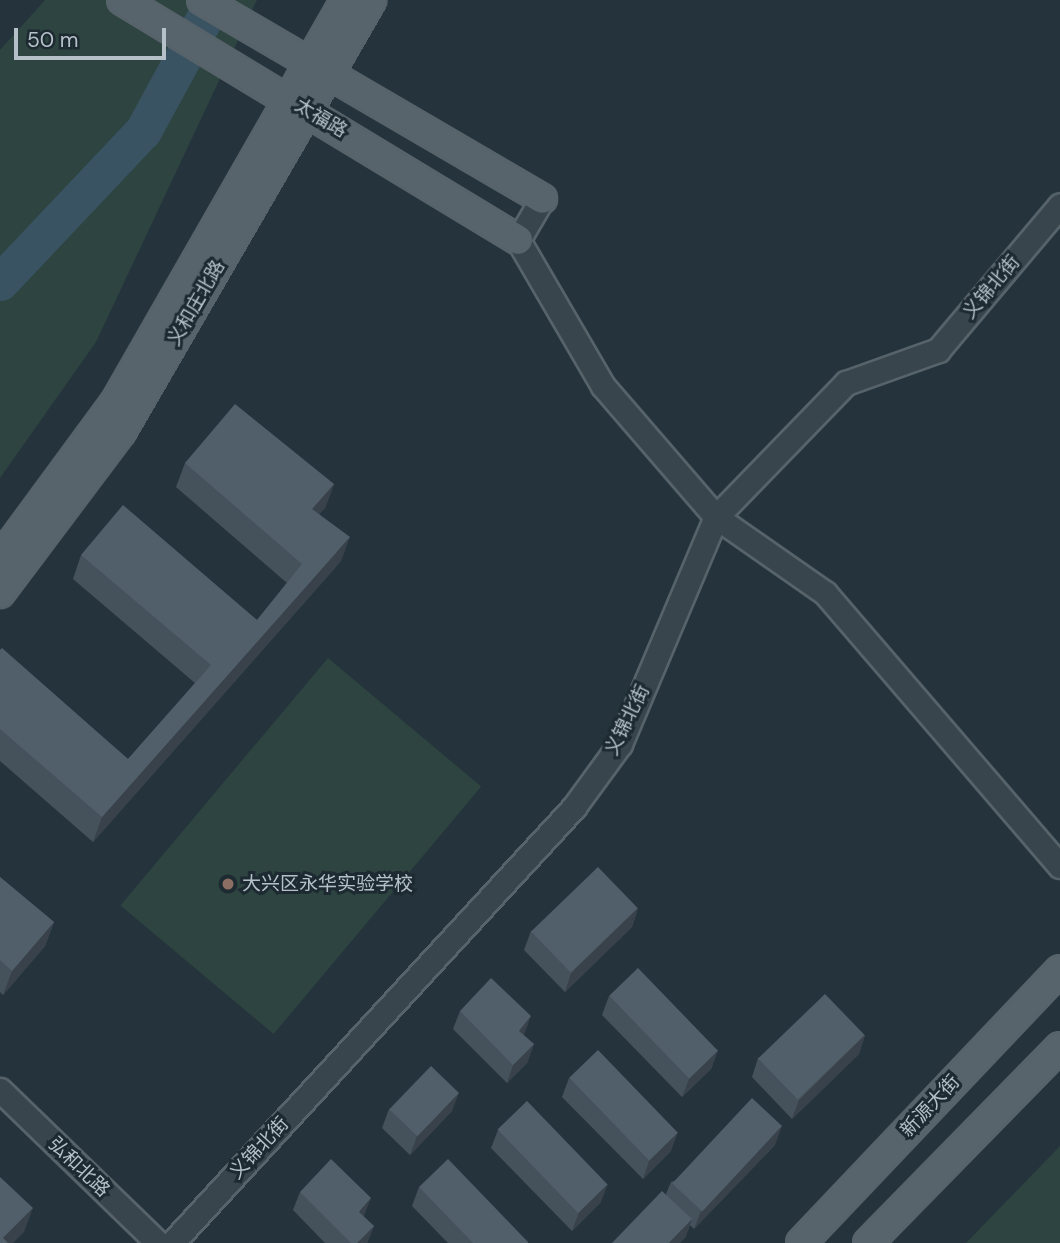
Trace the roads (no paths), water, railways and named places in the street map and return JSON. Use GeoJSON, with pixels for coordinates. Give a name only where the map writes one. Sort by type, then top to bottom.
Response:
{"type":"FeatureCollection","features":[{"type":"Feature","properties":{"kind":"main road"},"geometry":{"type":"LineString","coordinates":[[202,0],[322,65],[542,198]]}},
{"type":"Feature","properties":{"kind":"main road","name":"义和庄北路"},"geometry":{"type":"LineString","coordinates":[[322,65],[346,0]]}},
{"type":"Feature","properties":{"kind":"main road","name":"义和庄北路"},"geometry":{"type":"LineString","coordinates":[[0,593],[121,432],[322,65],[371,0]]}},
{"type":"Feature","properties":{"kind":"main road","name":"太福路"},"geometry":{"type":"LineString","coordinates":[[127,3],[299,105],[517,240]]}},
{"type":"Feature","properties":{"kind":"main road","name":"义和庄北路"},"geometry":{"type":"LineString","coordinates":[[0,559],[116,401],[299,105]]}},
{"type":"Feature","properties":{"kind":"main road","name":"新源大街"},"geometry":{"type":"LineString","coordinates":[[801,1243],[1060,970]]}},
{"type":"Feature","properties":{"kind":"main road"},"geometry":{"type":"LineString","coordinates":[[868,1243],[1060,1047]]}},
{"type":"Feature","properties":{"kind":"street"},"geometry":{"type":"LineString","coordinates":[[542,198],[517,240],[603,386],[716,517],[825,593],[1060,866]]}},
{"type":"Feature","properties":{"kind":"street","name":"义锦北街"},"geometry":{"type":"LineString","coordinates":[[172,1243],[573,807],[620,744],[716,517],[846,383],[938,350],[1060,205]]}},
{"type":"Feature","properties":{"kind":"street","name":"弘和北路"},"geometry":{"type":"LineString","coordinates":[[0,1090],[158,1243]]}},
{"type":"Feature","properties":{"kind":"waterway"},"geometry":{"type":"LineString","coordinates":[[0,282],[143,131],[214,0]]}},
{"type":"Feature","properties":{"kind":"place","name":"大兴区永华实验学校"},"geometry":{"type":"Point","coordinates":[228,884]}}]}
